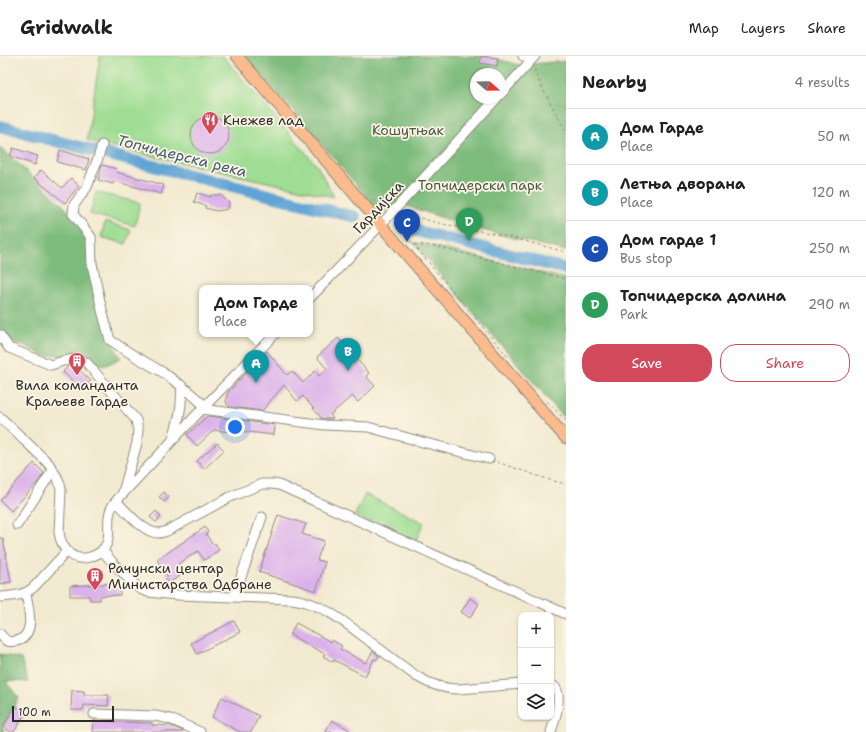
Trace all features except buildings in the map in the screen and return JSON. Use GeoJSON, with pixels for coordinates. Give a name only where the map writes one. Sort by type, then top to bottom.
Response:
{"type":"FeatureCollection","features":[{"type":"Feature","properties":{"kind":"main road"},"geometry":{"type":"LineString","coordinates":[[237,56],[566,438]]}},
{"type":"Feature","properties":{"kind":"street"},"geometry":{"type":"LineString","coordinates":[[523,56],[534,57]]}},
{"type":"Feature","properties":{"kind":"street"},"geometry":{"type":"LineString","coordinates":[[506,88],[534,57]]}},
{"type":"Feature","properties":{"kind":"street","name":"Гардијска"},"geometry":{"type":"LineString","coordinates":[[313,295],[381,225],[491,104]]}},
{"type":"Feature","properties":{"kind":"street"},"geometry":{"type":"LineString","coordinates":[[102,145],[87,187],[74,205],[73,214],[91,237],[92,264],[110,340],[164,373],[180,385],[204,408],[326,425],[368,427],[489,459]]}},
{"type":"Feature","properties":{"kind":"street"},"geometry":{"type":"LineString","coordinates":[[0,335],[9,348],[52,364],[75,359],[86,362],[136,420],[138,430],[137,443],[123,494]]}},
{"type":"Feature","properties":{"kind":"street"},"geometry":{"type":"LineString","coordinates":[[0,417],[43,458],[53,470],[60,484],[59,532],[60,538],[67,551],[74,556],[81,558],[90,557],[106,546],[108,539],[109,512],[116,501],[272,337]]}},
{"type":"Feature","properties":{"kind":"street"},"geometry":{"type":"LineString","coordinates":[[172,441],[178,424],[181,406],[180,385]]}},
{"type":"Feature","properties":{"kind":"street"},"geometry":{"type":"LineString","coordinates":[[18,525],[53,470]]}},
{"type":"Feature","properties":{"kind":"street"},"geometry":{"type":"LineString","coordinates":[[116,501],[146,530],[154,533],[161,533],[230,497],[262,484],[272,484],[566,614]]}},
{"type":"Feature","properties":{"kind":"street"},"geometry":{"type":"LineString","coordinates":[[234,597],[262,517]]}},
{"type":"Feature","properties":{"kind":"street"},"geometry":{"type":"LineString","coordinates":[[102,550],[113,563],[143,591],[177,595],[302,600],[329,613],[422,680],[448,688],[459,689],[518,684]]}},
{"type":"Feature","properties":{"kind":"street"},"geometry":{"type":"LineString","coordinates":[[0,597],[26,593],[34,587],[67,551]]}},
{"type":"Feature","properties":{"kind":"street"},"geometry":{"type":"LineString","coordinates":[[0,634],[8,641],[18,641],[25,636],[30,622],[26,593]]}},
{"type":"Feature","properties":{"kind":"street"},"geometry":{"type":"LineString","coordinates":[[551,732],[556,717],[558,698],[558,692],[554,687]]}},
{"type":"Feature","properties":{"kind":"street"},"geometry":{"type":"LineString","coordinates":[[94,714],[155,716],[170,719],[200,732]]}},
{"type":"Feature","properties":{"kind":"path"},"geometry":{"type":"LineString","coordinates":[[534,57],[535,73],[566,132]]}},
{"type":"Feature","properties":{"kind":"path"},"geometry":{"type":"LineString","coordinates":[[397,207],[414,216],[566,252]]}},
{"type":"Feature","properties":{"kind":"path"},"geometry":{"type":"LineString","coordinates":[[389,216],[511,360]]}},
{"type":"Feature","properties":{"kind":"path"},"geometry":{"type":"LineString","coordinates":[[413,244],[439,248],[566,279]]}},
{"type":"Feature","properties":{"kind":"path"},"geometry":{"type":"LineString","coordinates":[[541,395],[566,421]]}},
{"type":"Feature","properties":{"kind":"path"},"geometry":{"type":"LineString","coordinates":[[489,459],[566,484]]}},
{"type":"Feature","properties":{"kind":"green space"},"geometry":{"type":"Polygon","coordinates":[[[100,56],[223,56],[318,167],[334,197],[87,140],[100,56]]]}},
{"type":"Feature","properties":{"kind":"green space","name":"Кошутњак"},"geometry":{"type":"Polygon","coordinates":[[[244,56],[485,56],[519,65],[566,61],[566,251],[464,225],[404,205],[386,209],[377,209],[290,107],[244,56]]]}},
{"type":"Feature","properties":{"kind":"green space"},"geometry":{"type":"Polygon","coordinates":[[[0,147],[63,205],[91,237],[110,340],[121,358],[104,366],[79,354],[44,356],[24,345],[0,339],[0,147]]]}},
{"type":"Feature","properties":{"kind":"green space"},"geometry":{"type":"Polygon","coordinates":[[[96,192],[140,203],[135,226],[90,214],[96,192]]]}},
{"type":"Feature","properties":{"kind":"green space"},"geometry":{"type":"Polygon","coordinates":[[[105,222],[131,230],[126,244],[101,237],[105,222]]]}},
{"type":"Feature","properties":{"kind":"green space"},"geometry":{"type":"Polygon","coordinates":[[[415,243],[566,279],[566,420],[422,253],[415,243]]]}},
{"type":"Feature","properties":{"kind":"green space"},"geometry":{"type":"Polygon","coordinates":[[[365,494],[424,523],[414,544],[355,515],[365,494]]]}},
{"type":"Feature","properties":{"kind":"green space"},"geometry":{"type":"Polygon","coordinates":[[[0,654],[21,659],[28,682],[5,681],[19,698],[3,727],[4,732],[0,732],[0,654]]]}},
{"type":"Feature","properties":{"kind":"waterway","name":"Топчидерска река"},"geometry":{"type":"LineString","coordinates":[[0,126],[355,217]]}},
{"type":"Feature","properties":{"kind":"waterway","name":"Топчидерска река"},"geometry":{"type":"LineString","coordinates":[[405,228],[566,269]]}},
{"type":"Feature","properties":{"kind":"place","name":"Кнежев лад"},"geometry":{"type":"Point","coordinates":[210,135]}},
{"type":"Feature","properties":{"kind":"place","name":"Топчидерска долина"},"geometry":{"type":"Point","coordinates":[469,241]}},
{"type":"Feature","properties":{"kind":"place","name":"Дом гарде 1"},"geometry":{"type":"Point","coordinates":[407,242]}},
{"type":"Feature","properties":{"kind":"place","name":"Летња дворана"},"geometry":{"type":"Point","coordinates":[348,371]}},
{"type":"Feature","properties":{"kind":"place","name":"Вила команданта Краљеве Гарде"},"geometry":{"type":"Point","coordinates":[77,376]}},
{"type":"Feature","properties":{"kind":"place","name":"Дом Гарде"},"geometry":{"type":"Point","coordinates":[256,383]}},
{"type":"Feature","properties":{"kind":"place","name":"Рачунски центар Министарства Одбране"},"geometry":{"type":"Point","coordinates":[95,591]}},
{"type":"Feature","properties":{"kind":"park label","name":"Топчидерски парк"},"geometry":{"type":"Point","coordinates":[480,185]}}]}
